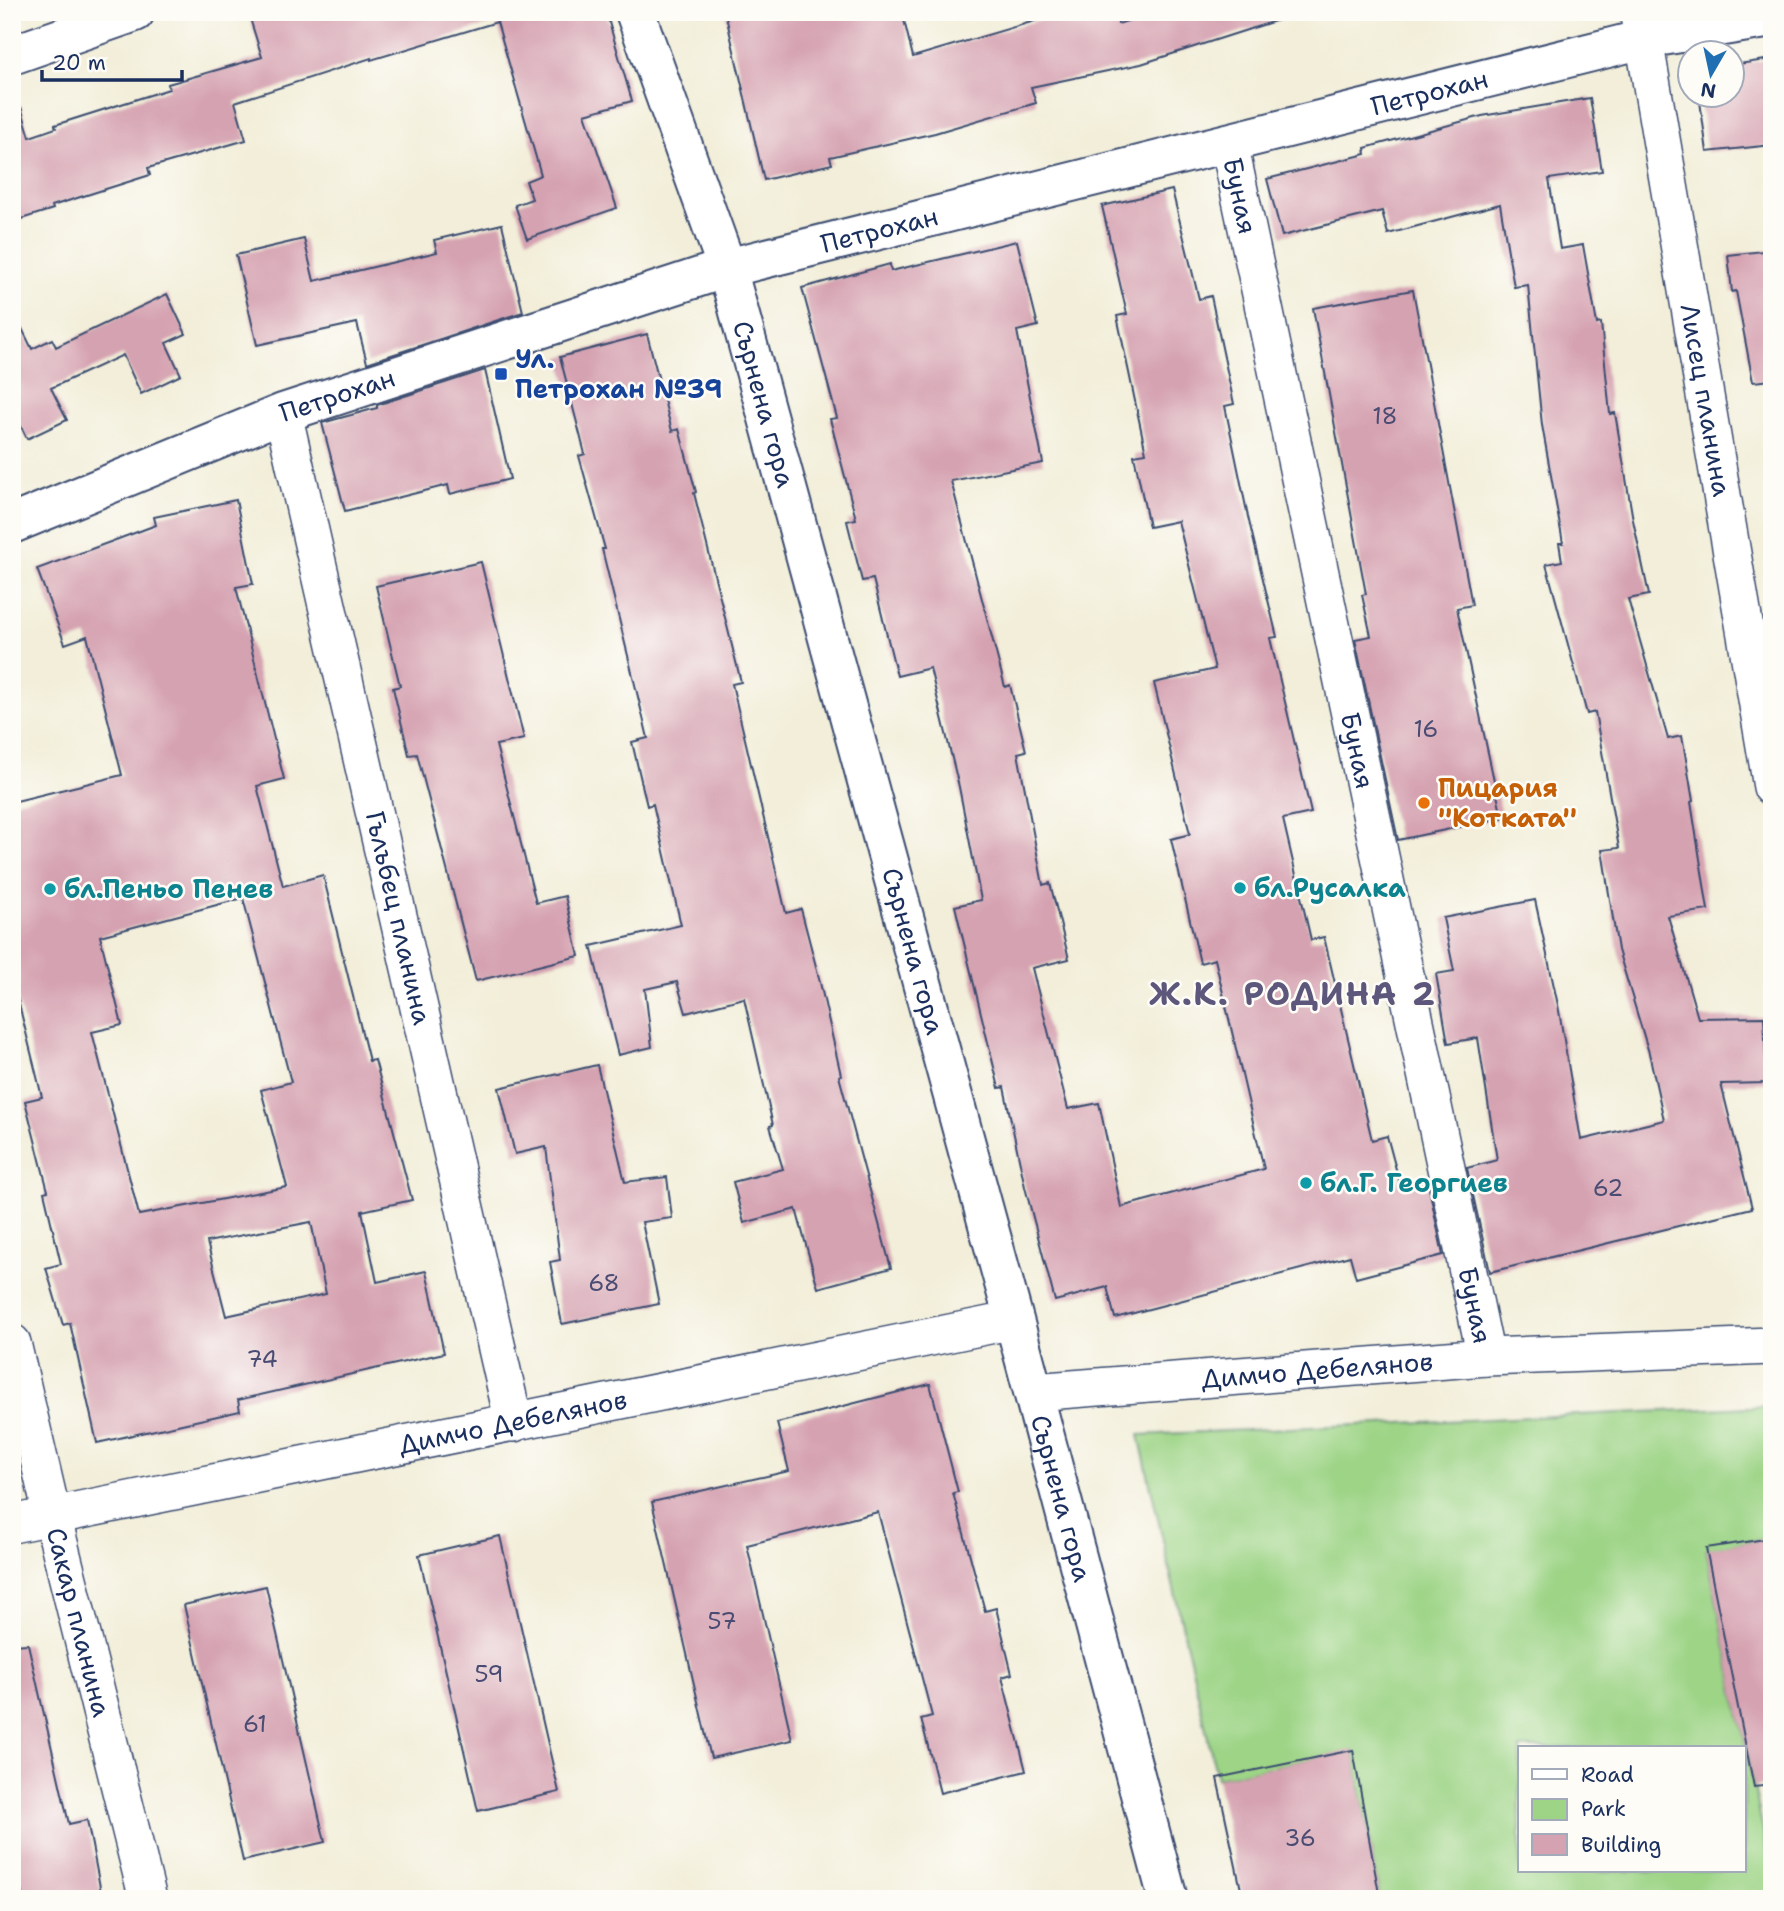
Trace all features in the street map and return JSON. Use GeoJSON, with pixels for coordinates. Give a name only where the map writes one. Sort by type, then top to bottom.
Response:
{"type":"FeatureCollection","features":[{"type":"Feature","properties":{"kind":"street"},"geometry":{"type":"LineString","coordinates":[[12,55],[135,12]]}},
{"type":"Feature","properties":{"kind":"street","name":"Сърнена гора"},"geometry":{"type":"LineString","coordinates":[[635,12],[727,268],[1014,1320],[1168,1899]]}},
{"type":"Feature","properties":{"kind":"street","name":"Петрохан"},"geometry":{"type":"LineString","coordinates":[[12,524],[283,413],[727,268],[1229,143],[1641,26],[1772,18]]}},
{"type":"Feature","properties":{"kind":"street","name":"Лисец планина"},"geometry":{"type":"LineString","coordinates":[[1641,26],[1772,787]]}},
{"type":"Feature","properties":{"kind":"street","name":"Буная"},"geometry":{"type":"LineString","coordinates":[[1229,143],[1486,1357]]}},
{"type":"Feature","properties":{"kind":"street","name":"Гълъбец планина"},"geometry":{"type":"LineString","coordinates":[[283,413],[514,1423]]}},
{"type":"Feature","properties":{"kind":"street","name":"Димчо Дебелянов"},"geometry":{"type":"LineString","coordinates":[[12,1524],[1014,1320]]}},
{"type":"Feature","properties":{"kind":"street","name":"Сакар планина"},"geometry":{"type":"LineString","coordinates":[[12,1343],[24,1444],[52,1515],[148,1899]]}},
{"type":"Feature","properties":{"kind":"street","name":"Димчо Дебелянов"},"geometry":{"type":"LineString","coordinates":[[1033,1392],[1486,1357],[1772,1346]]}},
{"type":"Feature","properties":{"kind":"green space"},"geometry":{"type":"Polygon","coordinates":[[[1772,1406],[1772,1538],[1706,1549],[1746,1746],[1518,1746],[1518,1872],[1746,1872],[1746,1747],[1772,1875],[1772,1899],[1380,1899],[1353,1751],[1217,1778],[1139,1435],[1772,1406]]]}},
{"type":"Feature","properties":{"kind":"building"},"geometry":{"type":"Polygon","coordinates":[[[248,12],[606,12],[632,101],[585,114],[617,208],[527,239],[515,205],[532,199],[526,181],[541,175],[497,22],[371,58],[235,102],[246,140],[148,168],[150,175],[52,206],[53,209],[12,222],[12,109],[21,107],[30,137],[56,128],[55,125],[169,89],[168,84],[262,57],[248,12]]]}},
{"type":"Feature","properties":{"kind":"building"},"geometry":{"type":"Polygon","coordinates":[[[725,12],[902,12],[913,57],[1065,12],[1116,12],[1118,24],[1156,12],[1277,12],[1278,20],[1141,64],[1031,87],[1036,103],[935,133],[830,157],[832,164],[764,180],[725,12]]]}},
{"type":"Feature","properties":{"kind":"building"},"geometry":{"type":"Polygon","coordinates":[[[1772,59],[1772,145],[1707,152],[1701,108],[1746,108],[1746,63],[1772,59]]]}},
{"type":"Feature","properties":{"kind":"building"},"geometry":{"type":"Polygon","coordinates":[[[1590,98],[1602,171],[1549,179],[1560,249],[1583,245],[1597,324],[1601,323],[1610,414],[1615,413],[1649,595],[1628,599],[1668,739],[1682,736],[1693,801],[1691,802],[1708,910],[1668,916],[1698,1018],[1764,1017],[1767,1083],[1721,1084],[1752,1208],[1490,1272],[1467,1168],[1497,1160],[1478,1038],[1448,1043],[1436,974],[1454,971],[1443,918],[1535,900],[1558,1005],[1581,1140],[1664,1120],[1649,1053],[1618,950],[1602,850],[1619,848],[1595,712],[1587,714],[1546,564],[1562,561],[1559,543],[1563,543],[1542,425],[1528,285],[1514,287],[1500,204],[1388,234],[1382,211],[1282,236],[1267,179],[1366,154],[1365,148],[1482,116],[1590,98]]]}},
{"type":"Feature","properties":{"kind":"building"},"geometry":{"type":"Polygon","coordinates":[[[1172,190],[1199,299],[1211,296],[1234,404],[1225,406],[1277,637],[1270,638],[1311,813],[1283,819],[1311,940],[1324,937],[1372,1140],[1387,1136],[1400,1184],[1427,1178],[1443,1255],[1356,1278],[1350,1256],[1115,1318],[1107,1287],[1055,1301],[1025,1187],[1004,1087],[999,1088],[955,906],[981,900],[959,787],[930,668],[897,676],[873,579],[862,581],[847,521],[856,519],[830,419],[837,418],[802,288],[890,264],[891,271],[1017,241],[1038,326],[1017,331],[1043,463],[951,481],[1005,687],[1010,685],[1026,751],[1018,753],[1043,885],[1050,883],[1069,959],[1032,968],[1068,1109],[1099,1103],[1121,1207],[1264,1169],[1215,959],[1200,963],[1171,839],[1190,834],[1154,683],[1215,669],[1178,521],[1149,527],[1134,455],[1146,453],[1117,316],[1127,314],[1102,206],[1172,190]]]}},
{"type":"Feature","properties":{"kind":"building"},"geometry":{"type":"Polygon","coordinates":[[[502,224],[523,312],[367,363],[357,323],[257,345],[236,255],[304,239],[314,281],[437,252],[434,240],[502,224]]]}},
{"type":"Feature","properties":{"kind":"building"},"geometry":{"type":"Polygon","coordinates":[[[1772,250],[1772,380],[1753,382],[1736,291],[1732,292],[1728,255],[1772,250]]]}},
{"type":"Feature","properties":{"kind":"building"},"geometry":{"type":"Polygon","coordinates":[[[1413,290],[1472,605],[1457,608],[1502,818],[1398,840],[1355,639],[1371,636],[1362,595],[1366,594],[1313,308],[1413,290]]]}},
{"type":"Feature","properties":{"kind":"building"},"geometry":{"type":"Polygon","coordinates":[[[167,294],[186,334],[166,343],[181,375],[141,394],[123,355],[51,388],[67,420],[27,439],[12,407],[12,308],[32,349],[52,339],[56,347],[167,294]]]}},
{"type":"Feature","properties":{"kind":"building"},"geometry":{"type":"Polygon","coordinates":[[[647,334],[672,431],[679,429],[696,492],[694,493],[741,682],[732,684],[786,913],[801,909],[819,978],[841,1075],[839,1076],[891,1268],[818,1288],[796,1209],[744,1223],[733,1182],[783,1169],[770,1126],[773,1125],[744,998],[686,1013],[677,982],[645,989],[652,1047],[618,1055],[591,946],[681,925],[653,804],[647,806],[632,742],[648,738],[602,549],[605,549],[579,456],[585,454],[560,357],[647,334]]]}},
{"type":"Feature","properties":{"kind":"building"},"geometry":{"type":"Polygon","coordinates":[[[485,370],[510,479],[450,494],[448,485],[345,511],[322,423],[377,408],[377,405],[485,370]]]}},
{"type":"Feature","properties":{"kind":"building"},"geometry":{"type":"Polygon","coordinates":[[[236,500],[253,584],[236,587],[284,779],[257,786],[283,886],[323,875],[369,1061],[375,1060],[412,1200],[362,1211],[377,1282],[426,1271],[444,1353],[238,1400],[240,1411],[97,1443],[70,1323],[63,1325],[46,1268],[61,1264],[44,1192],[48,1191],[25,1101],[42,1097],[12,976],[12,802],[122,775],[87,636],[65,644],[37,569],[156,525],[154,517],[236,500]],[[243,898],[100,936],[122,1025],[92,1032],[139,1215],[287,1187],[261,1090],[291,1082],[243,898]],[[311,1222],[207,1242],[226,1316],[326,1294],[311,1222]]]}},
{"type":"Feature","properties":{"kind":"building"},"geometry":{"type":"Polygon","coordinates":[[[481,562],[524,739],[496,745],[536,903],[565,896],[579,956],[476,981],[417,754],[409,755],[393,688],[400,686],[376,586],[481,562]]]}},
{"type":"Feature","properties":{"kind":"building"},"geometry":{"type":"Polygon","coordinates":[[[597,1065],[625,1182],[667,1177],[672,1218],[642,1222],[659,1304],[562,1324],[550,1262],[560,1260],[546,1147],[515,1154],[499,1088],[597,1065]]]}},
{"type":"Feature","properties":{"kind":"building"},"geometry":{"type":"Polygon","coordinates":[[[930,1384],[958,1492],[953,1493],[985,1611],[996,1608],[1012,1674],[1002,1677],[1026,1771],[940,1793],[921,1719],[932,1716],[878,1512],[747,1545],[792,1740],[711,1758],[652,1502],[789,1471],[777,1423],[930,1384]]]}},
{"type":"Feature","properties":{"kind":"building"},"geometry":{"type":"Polygon","coordinates":[[[500,1536],[559,1792],[478,1811],[419,1555],[500,1536]]]}},
{"type":"Feature","properties":{"kind":"building"},"geometry":{"type":"Polygon","coordinates":[[[1772,1538],[1772,1785],[1754,1787],[1706,1548],[1772,1538]]]}},
{"type":"Feature","properties":{"kind":"building"},"geometry":{"type":"Polygon","coordinates":[[[266,1586],[325,1842],[243,1861],[184,1605],[266,1586]]]}},
{"type":"Feature","properties":{"kind":"building"},"geometry":{"type":"Polygon","coordinates":[[[28,1644],[69,1824],[87,1820],[101,1892],[67,1899],[23,1899],[12,1846],[12,1645],[28,1644]]]}},
{"type":"Feature","properties":{"kind":"building"},"geometry":{"type":"Polygon","coordinates":[[[1353,1750],[1380,1899],[1243,1899],[1217,1778],[1353,1750]]]}},
{"type":"Feature","properties":{"kind":"place","name":"Ул. Петрохан №39"},"geometry":{"type":"Point","coordinates":[501,374]}},
{"type":"Feature","properties":{"kind":"place","name":"Пицария ''Котката''"},"geometry":{"type":"Point","coordinates":[1424,803]}},
{"type":"Feature","properties":{"kind":"place","name":"бл.Русалка"},"geometry":{"type":"Point","coordinates":[1240,888]}},
{"type":"Feature","properties":{"kind":"place","name":"бл.Пеньо Пенев"},"geometry":{"type":"Point","coordinates":[50,889]}},
{"type":"Feature","properties":{"kind":"place","name":"бл.Г. Георгиев"},"geometry":{"type":"Point","coordinates":[1306,1183]}},
{"type":"Feature","properties":{"kind":"district","name":"Ж.К. РОДИНА 2"},"geometry":{"type":"Point","coordinates":[1293,993]}}]}
